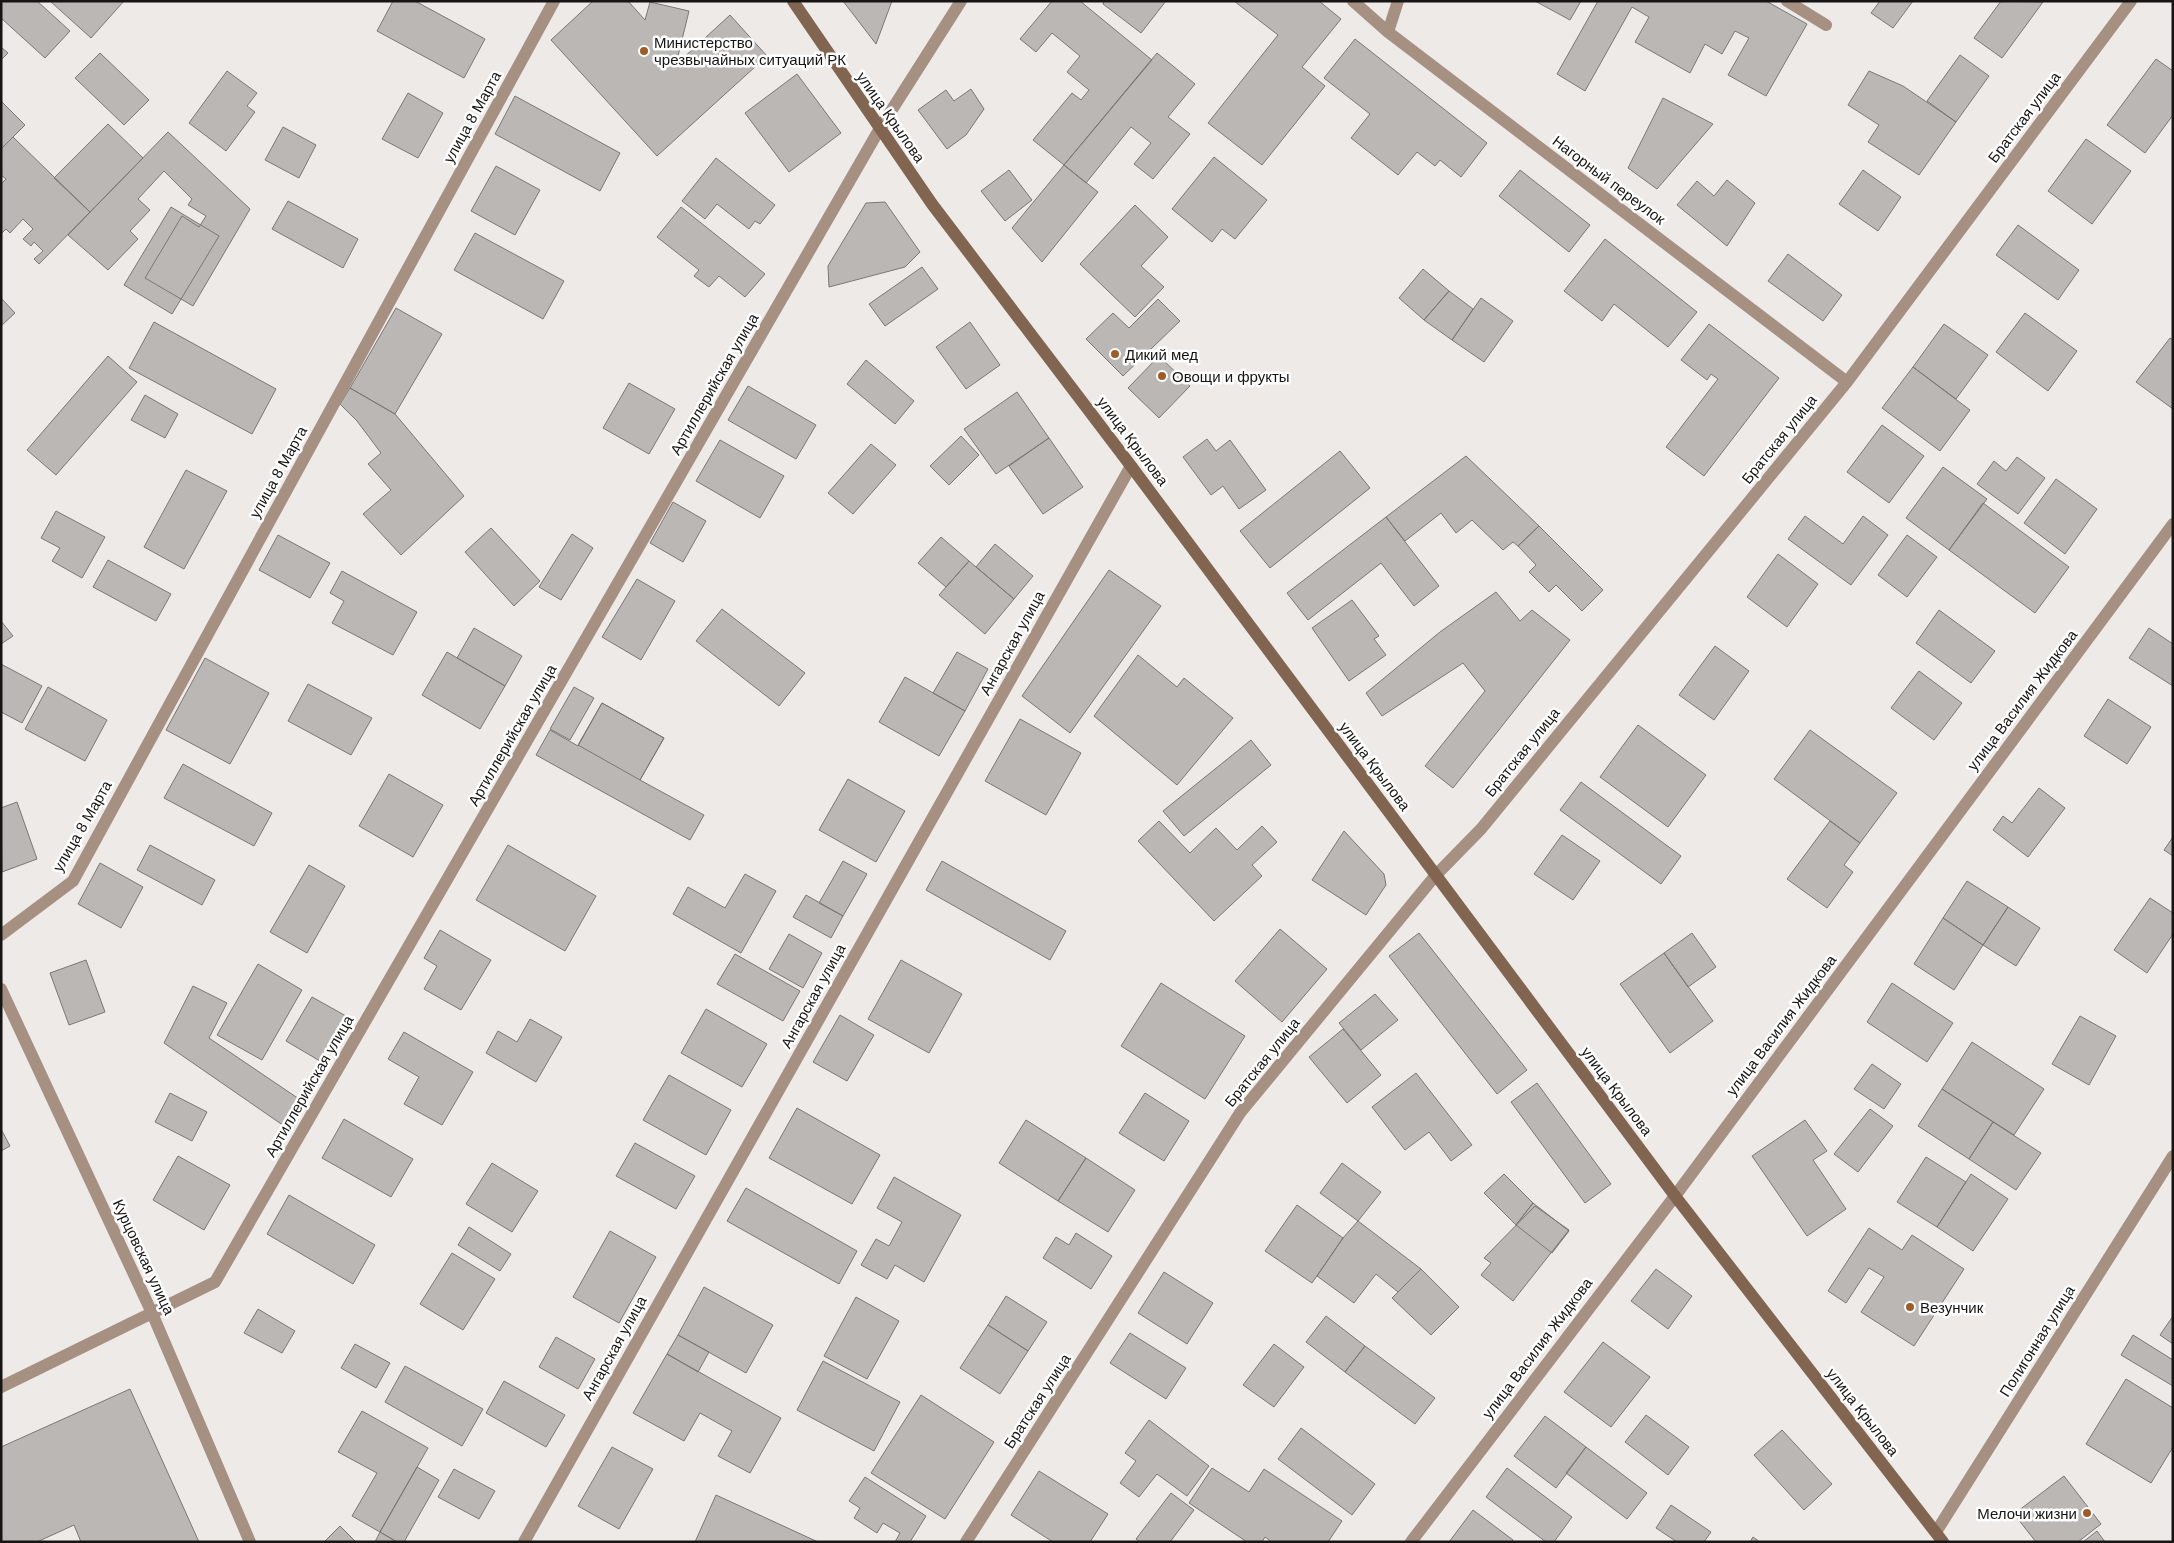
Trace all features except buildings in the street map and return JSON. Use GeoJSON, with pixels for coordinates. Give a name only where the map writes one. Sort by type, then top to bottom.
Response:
{"type":"FeatureCollection","features":[{"type":"Feature","properties":{"kind":"main road","name":"улица Крылова"},"geometry":{"type":"LineString","coordinates":[[793,1],[879,130],[938,212],[1131,466],[1675,1196],[1940,1537]]}},
{"type":"Feature","properties":{"kind":"main road","name":"Полигонная улица"},"geometry":{"type":"LineString","coordinates":[[1927,1542],[1940,1537]]}},
{"type":"Feature","properties":{"kind":"street","name":"улица 8 Марта"},"geometry":{"type":"LineString","coordinates":[[1,934],[73,881],[554,1]]}},
{"type":"Feature","properties":{"kind":"street","name":"Артиллерийская улица"},"geometry":{"type":"LineString","coordinates":[[1,1387],[215,1282],[879,130],[962,1]]}},
{"type":"Feature","properties":{"kind":"street","name":"Нагорный переулок"},"geometry":{"type":"LineString","coordinates":[[1353,1],[1388,32],[1847,382]]}},
{"type":"Feature","properties":{"kind":"street"},"geometry":{"type":"LineString","coordinates":[[1388,32],[1398,1]]}},
{"type":"Feature","properties":{"kind":"street"},"geometry":{"type":"LineString","coordinates":[[1787,1],[1826,25]]}},
{"type":"Feature","properties":{"kind":"street","name":"Братская улица"},"geometry":{"type":"LineString","coordinates":[[966,1542],[1240,1113],[1436,876],[1481,829],[1847,382],[2131,1]]}},
{"type":"Feature","properties":{"kind":"street","name":"Ангарская улица"},"geometry":{"type":"LineString","coordinates":[[524,1542],[1131,466]]}},
{"type":"Feature","properties":{"kind":"street","name":"улица Василия Жидкова"},"geometry":{"type":"LineString","coordinates":[[1411,1542],[1675,1196],[2173,524]]}},
{"type":"Feature","properties":{"kind":"street","name":"Курцовская улица"},"geometry":{"type":"LineString","coordinates":[[1,989],[152,1313],[250,1542]]}},
{"type":"Feature","properties":{"kind":"street","name":"Полигонная улица"},"geometry":{"type":"LineString","coordinates":[[1940,1537],[2173,1156]]}},
{"type":"Feature","properties":{"kind":"place","name":"Министерство чрезвычайных ситуаций РК"},"geometry":{"type":"Point","coordinates":[644,51]}},
{"type":"Feature","properties":{"kind":"place","name":"Дикий мед"},"geometry":{"type":"Point","coordinates":[1115,354]}},
{"type":"Feature","properties":{"kind":"place","name":"Овощи и фрукты"},"geometry":{"type":"Point","coordinates":[1162,376]}},
{"type":"Feature","properties":{"kind":"place","name":"Везунчик"},"geometry":{"type":"Point","coordinates":[1910,1307]}},
{"type":"Feature","properties":{"kind":"place","name":"Мелочи жизни"},"geometry":{"type":"Point","coordinates":[2087,1513]}}]}
